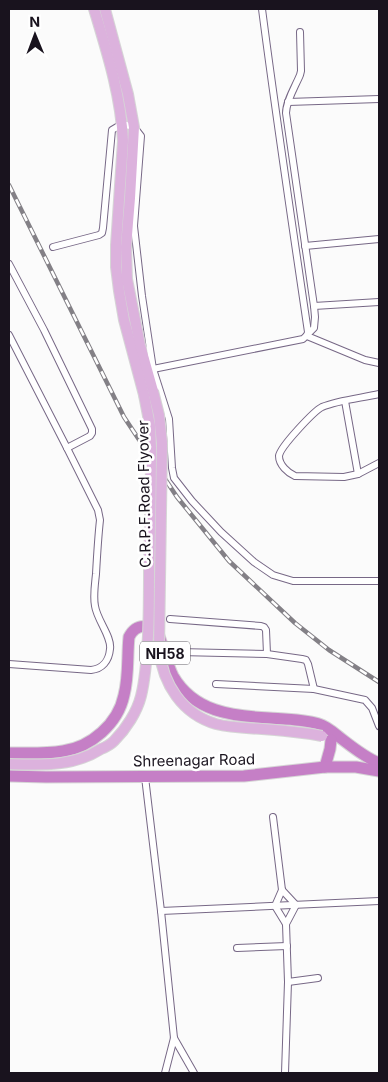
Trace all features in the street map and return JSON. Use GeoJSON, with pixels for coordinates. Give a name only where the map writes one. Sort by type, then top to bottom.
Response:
{"type":"FeatureCollection","features":[{"type":"Feature","properties":{"kind":"highway","name":"NH58"},"geometry":{"type":"LineString","coordinates":[[9,753],[62,752],[76,748],[104,731],[121,707],[125,694],[129,637],[137,628],[142,627],[152,628],[156,631],[160,636],[172,674],[191,698],[206,707],[218,712],[236,715],[322,724],[366,757],[379,763]]}},
{"type":"Feature","properties":{"kind":"highway"},"geometry":{"type":"LineString","coordinates":[[325,767],[330,749],[326,738]]}},
{"type":"Feature","properties":{"kind":"highway","name":"Shreenagar Road"},"geometry":{"type":"LineString","coordinates":[[9,776],[244,776],[325,767],[379,771]]}},
{"type":"Feature","properties":{"kind":"main road","name":"C.R.P.F.Road Flyover"},"geometry":{"type":"LineString","coordinates":[[9,764],[44,765],[63,763],[81,759],[113,742],[127,726],[136,711],[145,677],[148,632],[151,448],[148,418],[128,334],[116,267],[122,124],[108,57],[94,9]]}},
{"type":"Feature","properties":{"kind":"main road","name":"C.R.P.F.Road Flyover"},"geometry":{"type":"LineString","coordinates":[[105,9],[132,111],[134,127],[126,247],[127,278],[140,345],[159,415],[162,443],[159,650],[166,678],[177,699],[202,718],[216,724],[311,734],[346,742]]}},
{"type":"Feature","properties":{"kind":"street"},"geometry":{"type":"LineString","coordinates":[[262,9],[298,257],[307,336]]}},
{"type":"Feature","properties":{"kind":"street"},"geometry":{"type":"LineString","coordinates":[[153,369],[303,339],[316,324],[286,113],[288,102],[301,71],[300,32]]}},
{"type":"Feature","properties":{"kind":"street"},"geometry":{"type":"LineString","coordinates":[[288,102],[379,98]]}},
{"type":"Feature","properties":{"kind":"street"},"geometry":{"type":"LineString","coordinates":[[53,247],[99,235],[102,232],[112,130],[122,124],[134,127],[141,136],[134,226],[153,369],[169,420],[174,478],[192,501],[221,532],[254,562],[273,574],[294,581],[379,581]]}},
{"type":"Feature","properties":{"kind":"street"},"geometry":{"type":"LineString","coordinates":[[306,246],[379,239]]}},
{"type":"Feature","properties":{"kind":"street"},"geometry":{"type":"LineString","coordinates":[[9,264],[44,330],[92,429],[90,436],[67,448]]}},
{"type":"Feature","properties":{"kind":"street"},"geometry":{"type":"LineString","coordinates":[[314,306],[379,302]]}},
{"type":"Feature","properties":{"kind":"street"},"geometry":{"type":"LineString","coordinates":[[9,335],[98,510],[100,520],[95,605],[111,644],[108,659],[98,669],[9,664]]}},
{"type":"Feature","properties":{"kind":"street"},"geometry":{"type":"LineString","coordinates":[[307,336],[365,360],[379,363]]}},
{"type":"Feature","properties":{"kind":"street"},"geometry":{"type":"LineString","coordinates":[[379,394],[345,401],[318,410],[282,448],[279,454],[279,459],[285,469],[295,476],[344,477],[358,474],[379,463]]}},
{"type":"Feature","properties":{"kind":"street"},"geometry":{"type":"LineString","coordinates":[[345,401],[358,474]]}},
{"type":"Feature","properties":{"kind":"street"},"geometry":{"type":"LineString","coordinates":[[170,620],[264,627],[266,630],[267,654]]}},
{"type":"Feature","properties":{"kind":"street"},"geometry":{"type":"LineString","coordinates":[[179,652],[267,654],[306,660],[314,689]]}},
{"type":"Feature","properties":{"kind":"street"},"geometry":{"type":"LineString","coordinates":[[216,684],[314,689],[365,700],[372,708],[379,726]]}},
{"type":"Feature","properties":{"kind":"street"},"geometry":{"type":"LineString","coordinates":[[145,777],[174,1038],[165,1071]]}},
{"type":"Feature","properties":{"kind":"street"},"geometry":{"type":"LineString","coordinates":[[273,817],[282,890],[274,906]]}},
{"type":"Feature","properties":{"kind":"street"},"geometry":{"type":"LineString","coordinates":[[282,890],[296,905]]}},
{"type":"Feature","properties":{"kind":"street"},"geometry":{"type":"LineString","coordinates":[[161,911],[379,900]]}},
{"type":"Feature","properties":{"kind":"street"},"geometry":{"type":"LineString","coordinates":[[285,1073],[288,982],[286,924],[296,905]]}},
{"type":"Feature","properties":{"kind":"street"},"geometry":{"type":"LineString","coordinates":[[274,906],[286,924]]}},
{"type":"Feature","properties":{"kind":"street"},"geometry":{"type":"LineString","coordinates":[[237,948],[287,946]]}},
{"type":"Feature","properties":{"kind":"street"},"geometry":{"type":"LineString","coordinates":[[288,982],[318,978]]}},
{"type":"Feature","properties":{"kind":"street"},"geometry":{"type":"LineString","coordinates":[[174,1038],[194,1073]]}},
{"type":"Feature","properties":{"kind":"railway"},"geometry":{"type":"LineString","coordinates":[[9,185],[124,417],[177,497],[229,561],[295,623],[329,650],[379,682]]}}]}
